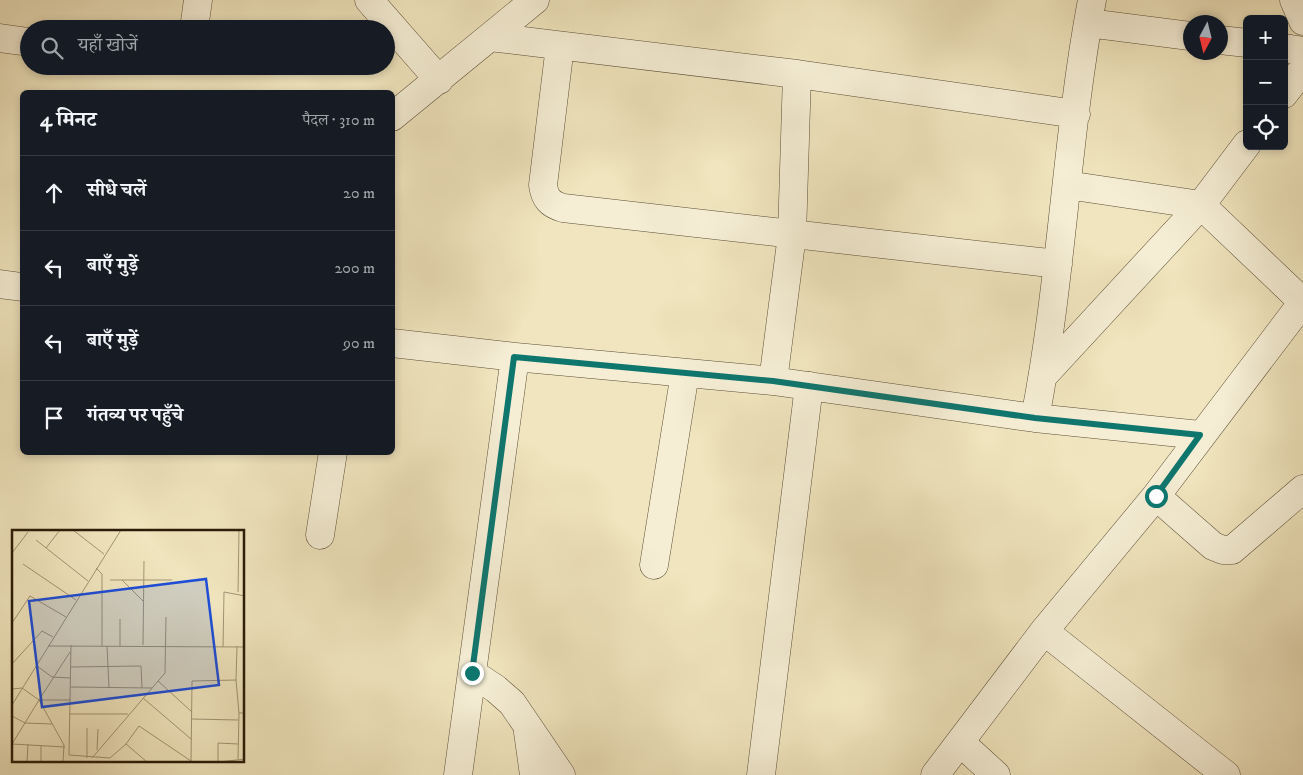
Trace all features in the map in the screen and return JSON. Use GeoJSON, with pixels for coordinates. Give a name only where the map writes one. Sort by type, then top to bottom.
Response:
{"type":"FeatureCollection","features":[{"type":"Feature","properties":{"kind":"street"},"geometry":{"type":"LineString","coordinates":[[195,20],[198,0]]}},
{"type":"Feature","properties":{"kind":"street"},"geometry":{"type":"LineString","coordinates":[[369,0],[386,20]]}},
{"type":"Feature","properties":{"kind":"street"},"geometry":{"type":"LineString","coordinates":[[395,115],[534,0]]}},
{"type":"Feature","properties":{"kind":"street"},"geometry":{"type":"LineString","coordinates":[[1294,0],[1303,21]]}},
{"type":"Feature","properties":{"kind":"street"},"geometry":{"type":"LineString","coordinates":[[1035,418],[1044,375],[1090,12],[1183,34]]}},
{"type":"Feature","properties":{"kind":"street"},"geometry":{"type":"LineString","coordinates":[[395,30],[439,80]]}},
{"type":"Feature","properties":{"kind":"street"},"geometry":{"type":"LineString","coordinates":[[0,38],[20,41]]}},
{"type":"Feature","properties":{"kind":"street"},"geometry":{"type":"LineString","coordinates":[[490,38],[797,74],[1076,114]]}},
{"type":"Feature","properties":{"kind":"street"},"geometry":{"type":"LineString","coordinates":[[1228,41],[1243,43]]}},
{"type":"Feature","properties":{"kind":"street"},"geometry":{"type":"LineString","coordinates":[[560,46],[543,185],[544,194],[551,204],[563,208],[1058,264]]}},
{"type":"Feature","properties":{"kind":"street"},"geometry":{"type":"LineString","coordinates":[[1288,48],[1303,50]]}},
{"type":"Feature","properties":{"kind":"street"},"geometry":{"type":"LineString","coordinates":[[1288,89],[1303,69]]}},
{"type":"Feature","properties":{"kind":"street"},"geometry":{"type":"LineString","coordinates":[[773,381],[792,235],[797,74]]}},
{"type":"Feature","properties":{"kind":"street"},"geometry":{"type":"LineString","coordinates":[[1044,375],[1200,206],[1243,149]]}},
{"type":"Feature","properties":{"kind":"street"},"geometry":{"type":"LineString","coordinates":[[935,775],[1044,631],[1156,496],[1200,435],[1303,302],[1200,206],[1067,184]]}},
{"type":"Feature","properties":{"kind":"street"},"geometry":{"type":"LineString","coordinates":[[0,284],[20,287]]}},
{"type":"Feature","properties":{"kind":"street"},"geometry":{"type":"LineString","coordinates":[[395,343],[514,357],[773,381],[1035,418],[1200,435]]}},
{"type":"Feature","properties":{"kind":"street"},"geometry":{"type":"LineString","coordinates":[[458,775],[514,357]]}},
{"type":"Feature","properties":{"kind":"street"},"geometry":{"type":"LineString","coordinates":[[654,565],[685,373]]}},
{"type":"Feature","properties":{"kind":"street"},"geometry":{"type":"LineString","coordinates":[[761,775],[809,386]]}},
{"type":"Feature","properties":{"kind":"street"},"geometry":{"type":"LineString","coordinates":[[320,535],[333,455]]}},
{"type":"Feature","properties":{"kind":"street"},"geometry":{"type":"LineString","coordinates":[[1156,496],[1213,546],[1223,550],[1232,550],[1303,489]]}},
{"type":"Feature","properties":{"kind":"street"},"geometry":{"type":"LineString","coordinates":[[1044,631],[1226,775]]}},
{"type":"Feature","properties":{"kind":"street"},"geometry":{"type":"LineString","coordinates":[[472,673],[496,689],[512,703],[561,775]]}},
{"type":"Feature","properties":{"kind":"street"},"geometry":{"type":"LineString","coordinates":[[527,723],[534,775]]}},
{"type":"Feature","properties":{"kind":"street"},"geometry":{"type":"LineString","coordinates":[[961,743],[996,775]]}},
{"type":"Feature","properties":{"kind":"route"},"geometry":{"type":"LineString","coordinates":[[472,673],[514,357],[773,381],[1035,418],[1200,435],[1156,496]]}}]}
